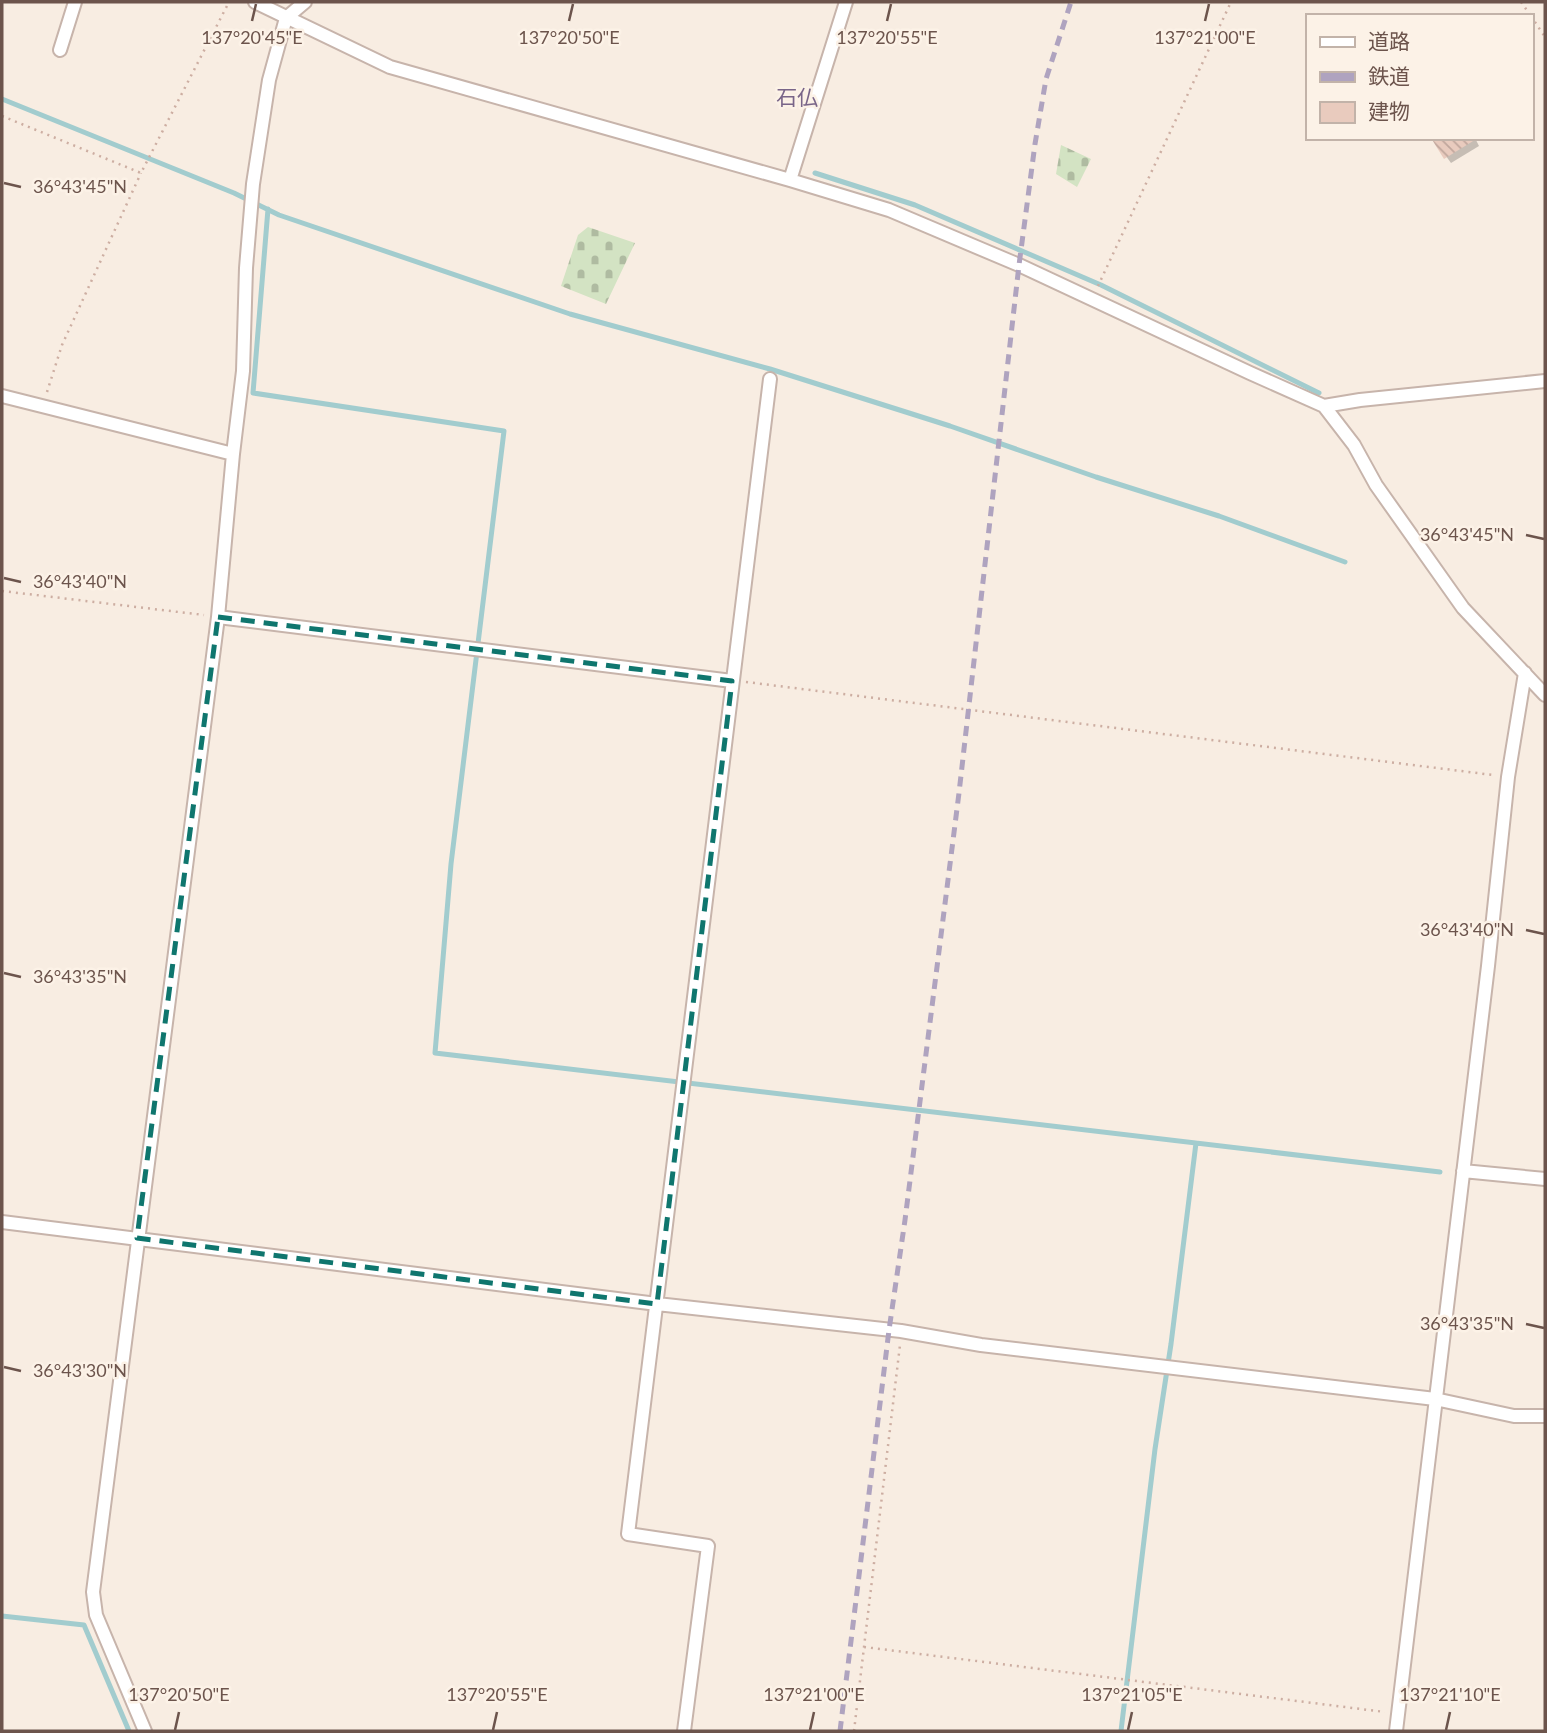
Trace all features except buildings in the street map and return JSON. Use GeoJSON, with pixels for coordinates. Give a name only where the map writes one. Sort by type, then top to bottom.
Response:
{"type":"FeatureCollection","features":[{"type":"Feature","properties":{"kind":"street"},"geometry":{"type":"LineString","coordinates":[[60,50],[75,2]]}},
{"type":"Feature","properties":{"kind":"street"},"geometry":{"type":"LineString","coordinates":[[255,2],[390,67],[889,210],[1019,265],[1324,406],[1354,445],[1376,485],[1463,608],[1545,695]]}},
{"type":"Feature","properties":{"kind":"street"},"geometry":{"type":"LineString","coordinates":[[145,1731],[96,1615],[93,1592],[218,617],[243,371],[246,268],[253,184],[269,80],[286,18],[305,2]]}},
{"type":"Feature","properties":{"kind":"street"},"geometry":{"type":"LineString","coordinates":[[790,180],[846,2]]}},
{"type":"Feature","properties":{"kind":"street"},"geometry":{"type":"LineString","coordinates":[[684,1731],[708,1546],[628,1534],[770,379]]}},
{"type":"Feature","properties":{"kind":"street"},"geometry":{"type":"LineString","coordinates":[[1324,406],[1545,381]]}},
{"type":"Feature","properties":{"kind":"street"},"geometry":{"type":"LineString","coordinates":[[2,396],[233,454]]}},
{"type":"Feature","properties":{"kind":"street"},"geometry":{"type":"LineString","coordinates":[[218,617],[732,681]]}},
{"type":"Feature","properties":{"kind":"street"},"geometry":{"type":"LineString","coordinates":[[1396,1731],[1508,777],[1525,673]]}},
{"type":"Feature","properties":{"kind":"street"},"geometry":{"type":"LineString","coordinates":[[1463,1171],[1545,1180]]}},
{"type":"Feature","properties":{"kind":"street"},"geometry":{"type":"LineString","coordinates":[[2,1222],[657,1304],[901,1331],[981,1345],[1435,1399],[1514,1416],[1545,1416]]}},
{"type":"Feature","properties":{"kind":"path"},"geometry":{"type":"LineString","coordinates":[[42,407],[62,345],[141,173],[229,2]]}},
{"type":"Feature","properties":{"kind":"path"},"geometry":{"type":"LineString","coordinates":[[1092,299],[1231,2]]}},
{"type":"Feature","properties":{"kind":"path"},"geometry":{"type":"LineString","coordinates":[[1533,19],[1545,37]]}},
{"type":"Feature","properties":{"kind":"path"},"geometry":{"type":"LineString","coordinates":[[2,116],[141,173]]}},
{"type":"Feature","properties":{"kind":"path"},"geometry":{"type":"LineString","coordinates":[[2,591],[218,617]]}},
{"type":"Feature","properties":{"kind":"path"},"geometry":{"type":"LineString","coordinates":[[732,681],[1508,777]]}},
{"type":"Feature","properties":{"kind":"path"},"geometry":{"type":"LineString","coordinates":[[854,1731],[901,1331]]}},
{"type":"Feature","properties":{"kind":"path"},"geometry":{"type":"LineString","coordinates":[[864,1647],[1398,1714]]}},
{"type":"Feature","properties":{"kind":"highlighted area"},"geometry":{"type":"Polygon","coordinates":[[[218,617],[732,681],[657,1304],[137,1238],[218,617]]]}},
{"type":"Feature","properties":{"kind":"green space"},"geometry":{"type":"Polygon","coordinates":[[[1061,145],[1091,159],[1077,187],[1056,174],[1061,145]]]}},
{"type":"Feature","properties":{"kind":"green space"},"geometry":{"type":"Polygon","coordinates":[[[588,227],[635,243],[606,304],[561,286],[578,235],[588,227]]]}},
{"type":"Feature","properties":{"kind":"waterway"},"geometry":{"type":"LineString","coordinates":[[2,99],[234,193],[279,215],[570,314],[770,369],[950,426],[1219,516],[1345,562]]}},
{"type":"Feature","properties":{"kind":"waterway"},"geometry":{"type":"LineString","coordinates":[[815,173],[915,205],[1101,285],[1319,393]]}},
{"type":"Feature","properties":{"kind":"waterway"},"geometry":{"type":"LineString","coordinates":[[268,209],[253,393],[504,431],[451,864],[435,1053],[1440,1172]]}},
{"type":"Feature","properties":{"kind":"waterway"},"geometry":{"type":"LineString","coordinates":[[1121,1731],[1196,1143]]}},
{"type":"Feature","properties":{"kind":"waterway"},"geometry":{"type":"LineString","coordinates":[[2,1616],[84,1625],[129,1731]]}},
{"type":"Feature","properties":{"kind":"railway"},"geometry":{"type":"LineString","coordinates":[[840,1731],[959,793],[1035,144],[1046,79],[1071,2]]}},
{"type":"Feature","properties":{"kind":"district","name":"石仏"},"geometry":{"type":"Point","coordinates":[797,96]}}]}
